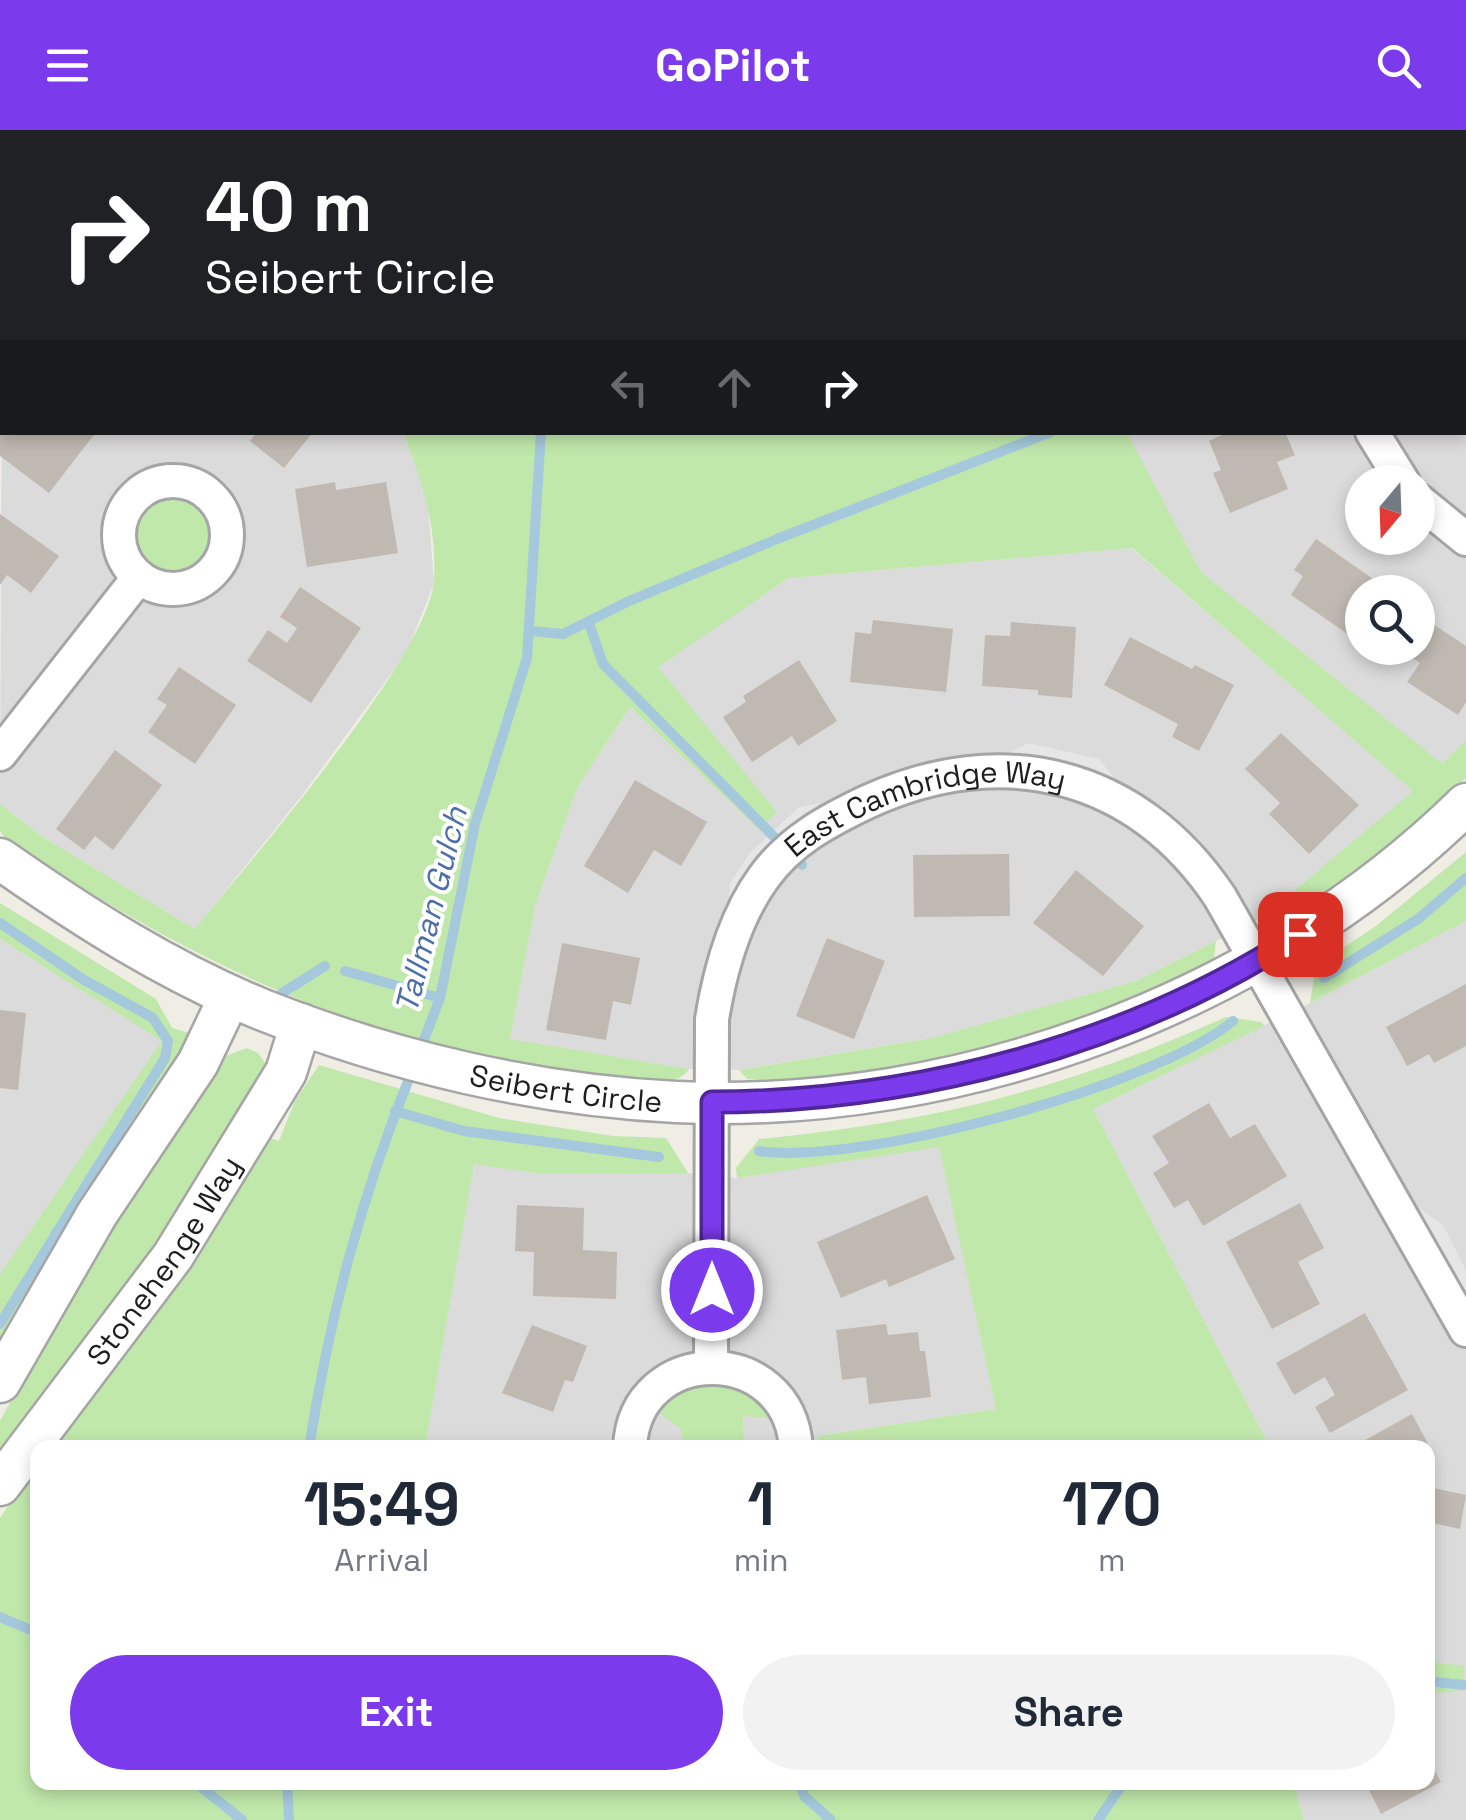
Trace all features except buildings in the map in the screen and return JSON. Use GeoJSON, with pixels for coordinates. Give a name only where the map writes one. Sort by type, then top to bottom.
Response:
{"type":"FeatureCollection","features":[{"type":"Feature","properties":{"kind":"street"},"geometry":{"type":"LineString","coordinates":[[1374,435],[1392,465]]}},
{"type":"Feature","properties":{"kind":"street"},"geometry":{"type":"LineString","coordinates":[[1435,514],[1466,539]]}},
{"type":"Feature","properties":{"kind":"street"},"geometry":{"type":"LineString","coordinates":[[0,754],[139,577]]}},
{"type":"Feature","properties":{"kind":"street","name":"East Cambridge Way"},"geometry":{"type":"LineString","coordinates":[[711,1367],[712,1034],[717,990],[740,921],[765,876],[787,850],[818,828],[926,778],[972,770],[1021,770],[1074,783],[1116,800],[1154,825],[1192,859],[1255,960],[1466,1330]]}},
{"type":"Feature","properties":{"kind":"street","name":"Seibert Circle"},"geometry":{"type":"LineString","coordinates":[[0,858],[93,922],[230,996],[301,1024],[462,1072],[598,1096],[712,1102],[849,1092],[981,1068],[1117,1025],[1255,960],[1380,878],[1466,804]]}},
{"type":"Feature","properties":{"kind":"street"},"geometry":{"type":"LineString","coordinates":[[0,1382],[98,1214],[198,1063],[230,996]]}},
{"type":"Feature","properties":{"kind":"street","name":"Stonehenge Way"},"geometry":{"type":"LineString","coordinates":[[34,1440],[172,1256],[286,1072],[301,1024]]}},
{"type":"Feature","properties":{"kind":"street"},"geometry":{"type":"LineString","coordinates":[[632,1440],[639,1412],[657,1388],[682,1373],[711,1367],[740,1372],[767,1386],[786,1410],[794,1440]]}},
{"type":"Feature","properties":{"kind":"street","name":"Stonehenge Way"},"geometry":{"type":"LineString","coordinates":[[0,1485],[30,1445]]}},
{"type":"Feature","properties":{"kind":"shaded area"},"geometry":{"type":"Polygon","coordinates":[[[2,435],[404,435],[427,492],[434,583],[407,652],[303,794],[195,929],[43,837],[0,804],[2,435]]]}},
{"type":"Feature","properties":{"kind":"shaded area"},"geometry":{"type":"Polygon","coordinates":[[[1125,435],[1466,435],[1466,740],[1443,765],[1201,572],[1125,435]]]}},
{"type":"Feature","properties":{"kind":"shaded area"},"geometry":{"type":"Polygon","coordinates":[[[1131,548],[1414,791],[1263,917],[1136,981],[931,1038],[739,1070],[689,1069],[510,1039],[535,906],[578,786],[630,707],[759,828],[776,812],[657,667],[789,578],[1131,548]]]}},
{"type":"Feature","properties":{"kind":"shaded area"},"geometry":{"type":"Polygon","coordinates":[[[1029,743],[1099,759],[1115,779],[1006,754],[1029,743]]]}},
{"type":"Feature","properties":{"kind":"shaded area"},"geometry":{"type":"Polygon","coordinates":[[[820,803],[768,849],[728,907],[730,883],[750,853],[799,807],[820,803]]]}},
{"type":"Feature","properties":{"kind":"shaded area"},"geometry":{"type":"Polygon","coordinates":[[[1466,921],[1466,1820],[1304,1820],[1295,1790],[1435,1790],[1435,1693],[1463,1689],[1463,1666],[1435,1662],[1435,1440],[1266,1440],[1093,1109],[1310,1003],[1466,921]]]}},
{"type":"Feature","properties":{"kind":"shaded area"},"geometry":{"type":"Polygon","coordinates":[[[0,939],[163,1041],[0,1274],[0,939]]]}},
{"type":"Feature","properties":{"kind":"shaded area"},"geometry":{"type":"Polygon","coordinates":[[[939,1146],[996,1409],[817,1436],[817,1440],[428,1440],[474,1163],[535,1173],[688,1173],[737,1178],[939,1146]]]}},
{"type":"Feature","properties":{"kind":"shaded area"},"geometry":{"type":"Polygon","coordinates":[[[1413,1204],[1443,1225],[1466,1271],[1466,1298],[1413,1204]]]}},
{"type":"Feature","properties":{"kind":"green space"},"geometry":{"type":"Polygon","coordinates":[[[404,435],[1128,435],[1201,572],[1443,764],[1466,740],[1466,778],[1398,840],[1336,888],[1307,907],[1282,917],[1263,917],[1413,791],[1132,548],[789,578],[658,667],[777,812],[759,829],[630,707],[578,786],[535,906],[510,1039],[689,1069],[682,1076],[660,1082],[513,1063],[358,1021],[285,994],[144,924],[4,837],[0,831],[0,804],[43,837],[195,929],[333,758],[402,657],[425,614],[434,580],[434,560],[422,486],[404,435]]]}},
{"type":"Feature","properties":{"kind":"green space"},"geometry":{"type":"Polygon","coordinates":[[[174,494],[197,501],[209,513],[216,536],[209,559],[197,571],[174,578],[151,571],[139,559],[132,536],[139,513],[151,501],[174,494]]]}},
{"type":"Feature","properties":{"kind":"green space"},"geometry":{"type":"Polygon","coordinates":[[[1466,852],[1466,921],[1310,1003],[1316,966],[1376,926],[1466,852]]]}},
{"type":"Feature","properties":{"kind":"green space"},"geometry":{"type":"Polygon","coordinates":[[[0,903],[156,999],[172,1028],[189,1033],[186,1048],[0,1350],[0,1274],[162,1041],[0,939],[0,903]]]}},
{"type":"Feature","properties":{"kind":"green space"},"geometry":{"type":"Polygon","coordinates":[[[1216,941],[1214,958],[1164,983],[1050,1029],[988,1048],[863,1074],[803,1080],[747,1079],[739,1070],[931,1038],[1136,981],[1216,941]]]}},
{"type":"Feature","properties":{"kind":"green space"},"geometry":{"type":"Polygon","coordinates":[[[1226,1017],[1262,1022],[1264,1026],[1093,1109],[1266,1440],[817,1440],[817,1436],[996,1409],[939,1147],[737,1178],[736,1168],[759,1139],[884,1123],[998,1099],[1167,1042],[1226,1017]]]}},
{"type":"Feature","properties":{"kind":"green space"},"geometry":{"type":"Polygon","coordinates":[[[247,1048],[258,1053],[268,1067],[145,1269],[0,1456],[0,1421],[83,1272],[223,1057],[247,1048]]]}},
{"type":"Feature","properties":{"kind":"green space"},"geometry":{"type":"Polygon","coordinates":[[[319,1065],[499,1118],[613,1136],[666,1138],[688,1173],[535,1173],[474,1164],[428,1440],[55,1440],[264,1136],[279,1141],[295,1101],[319,1065]]]}},
{"type":"Feature","properties":{"kind":"green space"},"geometry":{"type":"Polygon","coordinates":[[[713,1378],[756,1393],[773,1418],[743,1416],[744,1440],[682,1440],[681,1429],[658,1412],[669,1395],[713,1378]]]}},
{"type":"Feature","properties":{"kind":"green space"},"geometry":{"type":"Polygon","coordinates":[[[30,1473],[30,1790],[1295,1790],[1304,1820],[0,1820],[0,1518],[30,1473]]]}},
{"type":"Feature","properties":{"kind":"green space"},"geometry":{"type":"Polygon","coordinates":[[[1435,1662],[1464,1666],[1463,1690],[1435,1693],[1435,1662]]]}},
{"type":"Feature","properties":{"kind":"waterway","name":"Tallman Gulch"},"geometry":{"type":"LineString","coordinates":[[420,1050],[440,998],[475,824],[527,658],[541,435]]}},
{"type":"Feature","properties":{"kind":"waterway"},"geometry":{"type":"LineString","coordinates":[[531,631],[563,634],[627,602],[777,539],[1043,435]]}},
{"type":"Feature","properties":{"kind":"waterway"},"geometry":{"type":"LineString","coordinates":[[589,623],[603,664],[802,865]]}},
{"type":"Feature","properties":{"kind":"waterway"},"geometry":{"type":"LineString","coordinates":[[1324,978],[1418,919],[1466,878]]}},
{"type":"Feature","properties":{"kind":"waterway"},"geometry":{"type":"LineString","coordinates":[[0,923],[84,980],[153,1018],[168,1041],[165,1058],[0,1324]]}},
{"type":"Feature","properties":{"kind":"waterway"},"geometry":{"type":"LineString","coordinates":[[282,993],[325,966]]}},
{"type":"Feature","properties":{"kind":"waterway"},"geometry":{"type":"LineString","coordinates":[[345,971],[440,998]]}},
{"type":"Feature","properties":{"kind":"waterway"},"geometry":{"type":"LineString","coordinates":[[759,1151],[805,1152],[864,1146],[1004,1116],[1140,1071],[1194,1046],[1233,1021]]}},
{"type":"Feature","properties":{"kind":"waterway","name":"Tallman Gulch"},"geometry":{"type":"LineString","coordinates":[[310,1440],[349,1257],[377,1164],[412,1071]]}},
{"type":"Feature","properties":{"kind":"waterway"},"geometry":{"type":"LineString","coordinates":[[395,1111],[464,1131],[659,1157]]}},
{"type":"Feature","properties":{"kind":"waterway"},"geometry":{"type":"LineString","coordinates":[[0,1617],[30,1630]]}},
{"type":"Feature","properties":{"kind":"waterway"},"geometry":{"type":"LineString","coordinates":[[1435,1682],[1464,1685]]}},
{"type":"Feature","properties":{"kind":"waterway"},"geometry":{"type":"LineString","coordinates":[[205,1790],[242,1820]]}},
{"type":"Feature","properties":{"kind":"waterway","name":"Tallman Gulch"},"geometry":{"type":"LineString","coordinates":[[287,1790],[289,1820]]}},
{"type":"Feature","properties":{"kind":"waterway"},"geometry":{"type":"LineString","coordinates":[[802,1790],[831,1820]]}},
{"type":"Feature","properties":{"kind":"waterway"},"geometry":{"type":"LineString","coordinates":[[1098,1820],[1119,1790]]}},
{"type":"Feature","properties":{"kind":"route"},"geometry":{"type":"LineString","coordinates":[[712,1290],[712,1102],[802,1098],[880,1088],[1008,1061],[1151,1011],[1234,973],[1300,934]]}}]}
